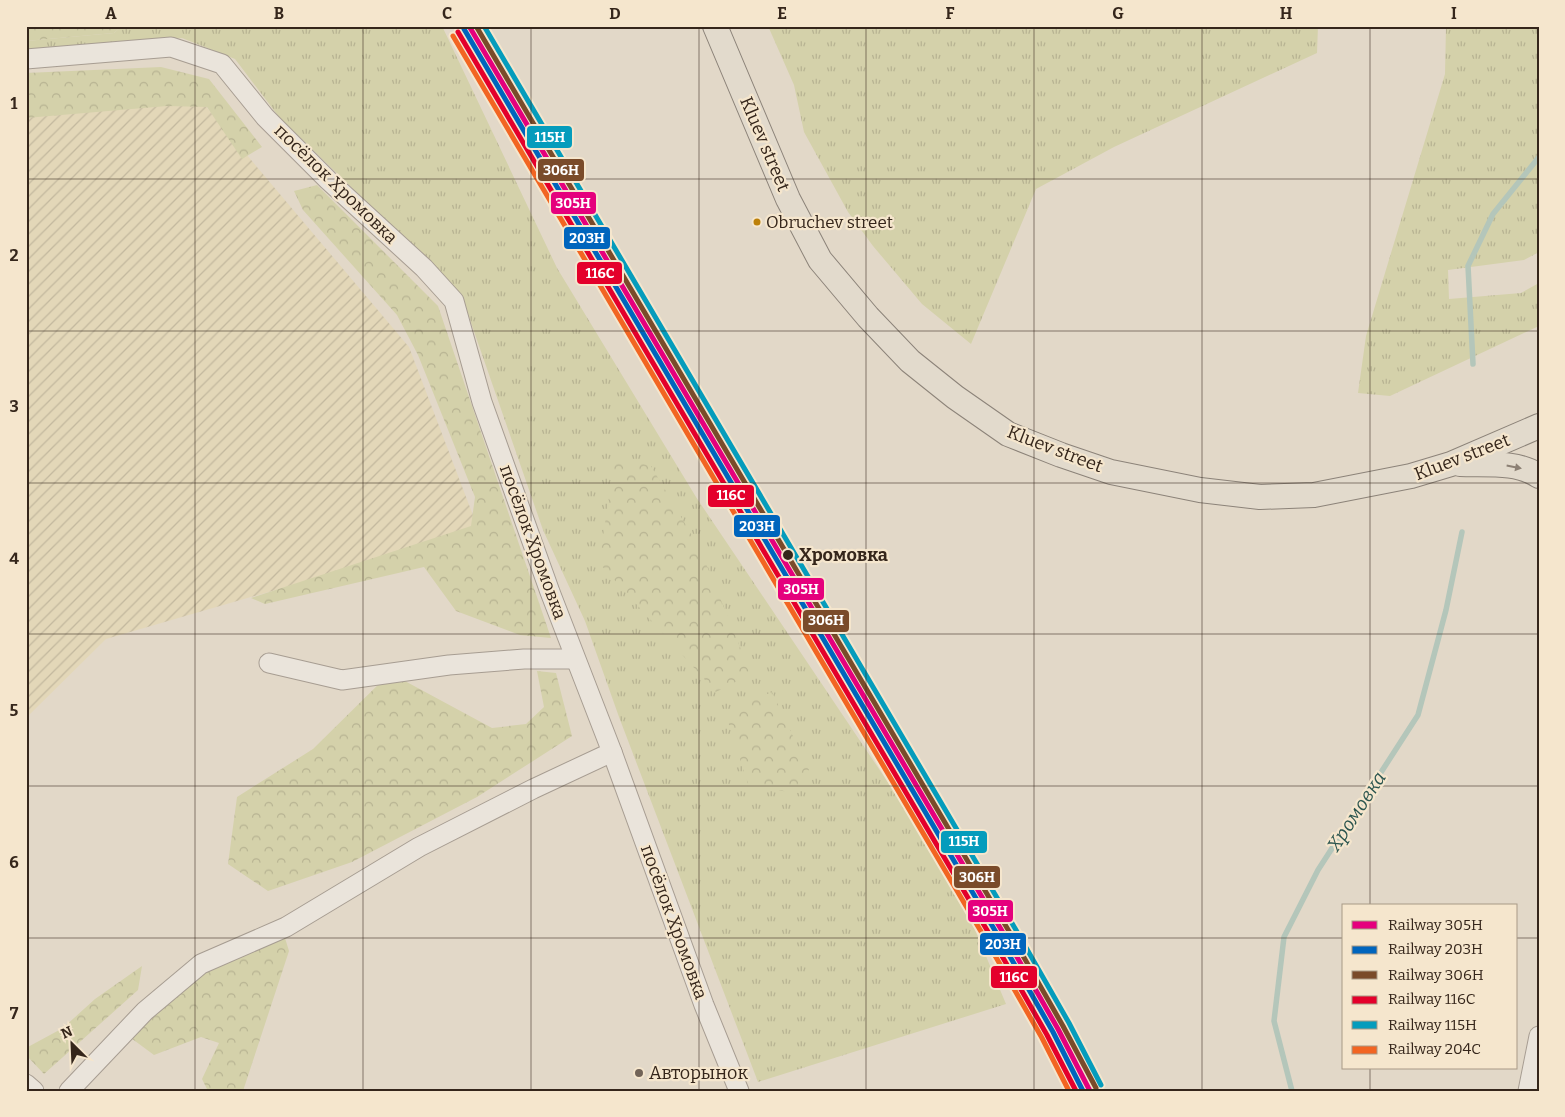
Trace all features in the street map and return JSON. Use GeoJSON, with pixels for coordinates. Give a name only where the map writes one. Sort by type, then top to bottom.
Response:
{"type":"FeatureCollection","features":[{"type":"Feature","properties":{"kind":"main road","name":"Kluev street"},"geometry":{"type":"LineString","coordinates":[[715,26],[788,199],[820,260],[868,317],[910,361],[955,397],[1008,434],[1111,472],[1200,490],[1260,497],[1314,495],[1411,476],[1451,464],[1539,426]]}},
{"type":"Feature","properties":{"kind":"main road"},"geometry":{"type":"LineString","coordinates":[[1451,464],[1503,465],[1530,470],[1539,476]]}},
{"type":"Feature","properties":{"kind":"street","name":"посёлок Хромовка"},"geometry":{"type":"LineString","coordinates":[[26,59],[171,47],[222,64],[265,117],[328,180],[424,268],[454,301],[482,402],[575,659],[612,752],[704,1005],[739,1091]]}},
{"type":"Feature","properties":{"kind":"street"},"geometry":{"type":"LineString","coordinates":[[269,663],[342,680],[449,665],[524,659],[575,659]]}},
{"type":"Feature","properties":{"kind":"street"},"geometry":{"type":"LineString","coordinates":[[70,1091],[145,1012],[201,964],[286,927],[420,847],[533,789],[612,752]]}},
{"type":"Feature","properties":{"kind":"street"},"geometry":{"type":"LineString","coordinates":[[1528,1091],[1539,1036]]}},
{"type":"Feature","properties":{"kind":"street"},"geometry":{"type":"LineString","coordinates":[[26,1084],[34,1091]]}},
{"type":"Feature","properties":{"kind":"shaded area"},"geometry":{"type":"Polygon","coordinates":[[[192,90],[409,347],[479,531],[106,639],[26,718],[26,111],[192,90]]]}},
{"type":"Feature","properties":{"kind":"green space"},"geometry":{"type":"Polygon","coordinates":[[[26,26],[122,26],[114,33],[26,41],[26,26]]]}},
{"type":"Feature","properties":{"kind":"green space"},"geometry":{"type":"Polygon","coordinates":[[[122,26],[442,26],[557,268],[696,497],[955,882],[1006,1004],[758,1082],[619,717],[585,621],[543,530],[461,294],[279,117],[235,59],[182,38],[26,51],[26,41],[114,33],[122,26]]]}},
{"type":"Feature","properties":{"kind":"green space"},"geometry":{"type":"Polygon","coordinates":[[[768,26],[1318,26],[1317,53],[1114,147],[1036,189],[971,344],[922,304],[873,246],[848,212],[804,132],[794,85],[768,26]]]}},
{"type":"Feature","properties":{"kind":"green space"},"geometry":{"type":"Polygon","coordinates":[[[1446,26],[1539,26],[1539,252],[1524,260],[1448,270],[1449,299],[1521,293],[1539,283],[1539,326],[1390,396],[1358,393],[1366,336],[1445,74],[1446,26]]]}},
{"type":"Feature","properties":{"kind":"green space"},"geometry":{"type":"Polygon","coordinates":[[[161,67],[209,79],[262,147],[242,159],[207,107],[167,106],[26,118],[26,73],[161,67]]]}},
{"type":"Feature","properties":{"kind":"green space"},"geometry":{"type":"Polygon","coordinates":[[[317,185],[438,306],[551,638],[520,635],[456,611],[424,567],[265,604],[251,598],[471,526],[475,497],[418,355],[397,315],[303,210],[294,191],[317,185]]]}},
{"type":"Feature","properties":{"kind":"green space"},"geometry":{"type":"Polygon","coordinates":[[[615,457],[651,466],[700,549],[751,674],[716,692],[599,563],[615,457]]]}},
{"type":"Feature","properties":{"kind":"green space"},"geometry":{"type":"Polygon","coordinates":[[[537,671],[556,673],[572,736],[477,797],[352,862],[268,891],[228,864],[237,797],[313,749],[390,673],[492,728],[526,724],[544,707],[537,671]]]}},
{"type":"Feature","properties":{"kind":"green space"},"geometry":{"type":"Polygon","coordinates":[[[772,692],[809,770],[799,793],[749,787],[725,712],[772,692]]]}},
{"type":"Feature","properties":{"kind":"green space"},"geometry":{"type":"Polygon","coordinates":[[[285,938],[289,951],[243,1091],[208,1091],[202,1079],[219,1043],[201,1037],[154,1055],[131,1038],[156,1012],[186,986],[222,961],[285,938]]]}},
{"type":"Feature","properties":{"kind":"green space"},"geometry":{"type":"Polygon","coordinates":[[[142,966],[138,990],[44,1074],[26,1055],[26,1048],[63,1028],[95,999],[142,966]]]}},
{"type":"Feature","properties":{"kind":"waterway","name":"Хромовка"},"geometry":{"type":"LineString","coordinates":[[1473,364],[1468,266],[1493,214],[1539,157]]}},
{"type":"Feature","properties":{"kind":"waterway","name":"Хромовка"},"geometry":{"type":"LineString","coordinates":[[1292,1091],[1274,1021],[1284,937],[1318,870],[1418,715],[1446,610],[1462,532]]}},
{"type":"Feature","properties":{"kind":"rail line","name":"305Н"},"geometry":{"type":"LineString","coordinates":[[469,26],[1005,936],[1058,1029],[1090,1091]]}},
{"type":"Feature","properties":{"kind":"rail line","name":"306Н"},"geometry":{"type":"LineString","coordinates":[[476,26],[1010,933],[1096,1088]]}},
{"type":"Feature","properties":{"kind":"rail line","name":"115Н"},"geometry":{"type":"LineString","coordinates":[[484,26],[1016,930],[1069,1023],[1101,1085]]}},
{"type":"Feature","properties":{"kind":"rail line","name":"203Н"},"geometry":{"type":"LineString","coordinates":[[464,29],[1000,939],[1053,1032],[1083,1091]]}},
{"type":"Feature","properties":{"kind":"rail line","name":"116С"},"geometry":{"type":"LineString","coordinates":[[458,32],[994,942],[1047,1035],[1076,1091]]}},
{"type":"Feature","properties":{"kind":"rail line","name":"204С"},"geometry":{"type":"LineString","coordinates":[[453,36],[989,945],[1042,1038],[1069,1091]]}},
{"type":"Feature","properties":{"kind":"place","name":"Obruchev street"},"geometry":{"type":"Point","coordinates":[757,222]}},
{"type":"Feature","properties":{"kind":"place","name":"Хромовка"},"geometry":{"type":"Point","coordinates":[788,555]}},
{"type":"Feature","properties":{"kind":"place","name":"Авторынок"},"geometry":{"type":"Point","coordinates":[639,1073]}}]}
